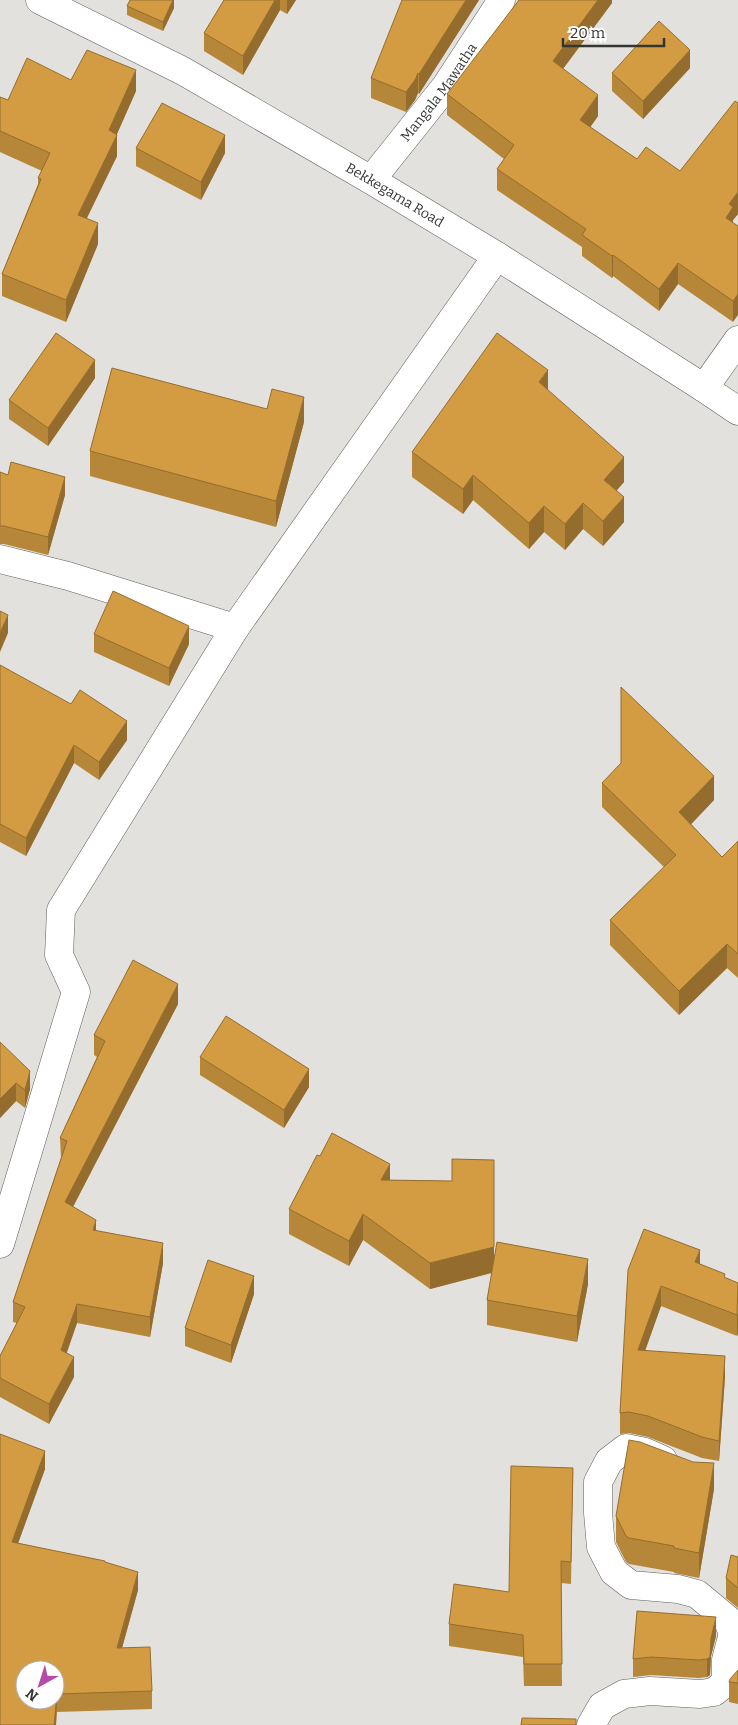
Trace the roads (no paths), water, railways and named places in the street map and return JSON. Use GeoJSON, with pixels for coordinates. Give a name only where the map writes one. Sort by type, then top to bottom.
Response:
{"type":"FeatureCollection","features":[{"type":"Feature","properties":{"kind":"street","name":"Bekkegama Road"},"geometry":{"type":"LineString","coordinates":[[40,0],[183,71],[371,180],[497,256],[738,411]]}},
{"type":"Feature","properties":{"kind":"street","name":"Mangala Mawatha"},"geometry":{"type":"LineString","coordinates":[[371,180],[446,86],[497,8],[500,0]]}},
{"type":"Feature","properties":{"kind":"street"},"geometry":{"type":"LineString","coordinates":[[0,1244],[76,992],[60,955],[61,910],[235,628],[497,256]]}},
{"type":"Feature","properties":{"kind":"street"},"geometry":{"type":"LineString","coordinates":[[704,388],[738,340]]}},
{"type":"Feature","properties":{"kind":"street"},"geometry":{"type":"LineString","coordinates":[[0,559],[68,576],[235,628]]}},
{"type":"Feature","properties":{"kind":"street"},"geometry":{"type":"LineString","coordinates":[[591,1725],[602,1706],[624,1694],[650,1691],[700,1694],[714,1692],[726,1682],[726,1660],[735,1632],[727,1619],[697,1594],[678,1589],[631,1584],[614,1572],[601,1547],[598,1482],[609,1462],[626,1448],[646,1452],[684,1468]]}}]}
